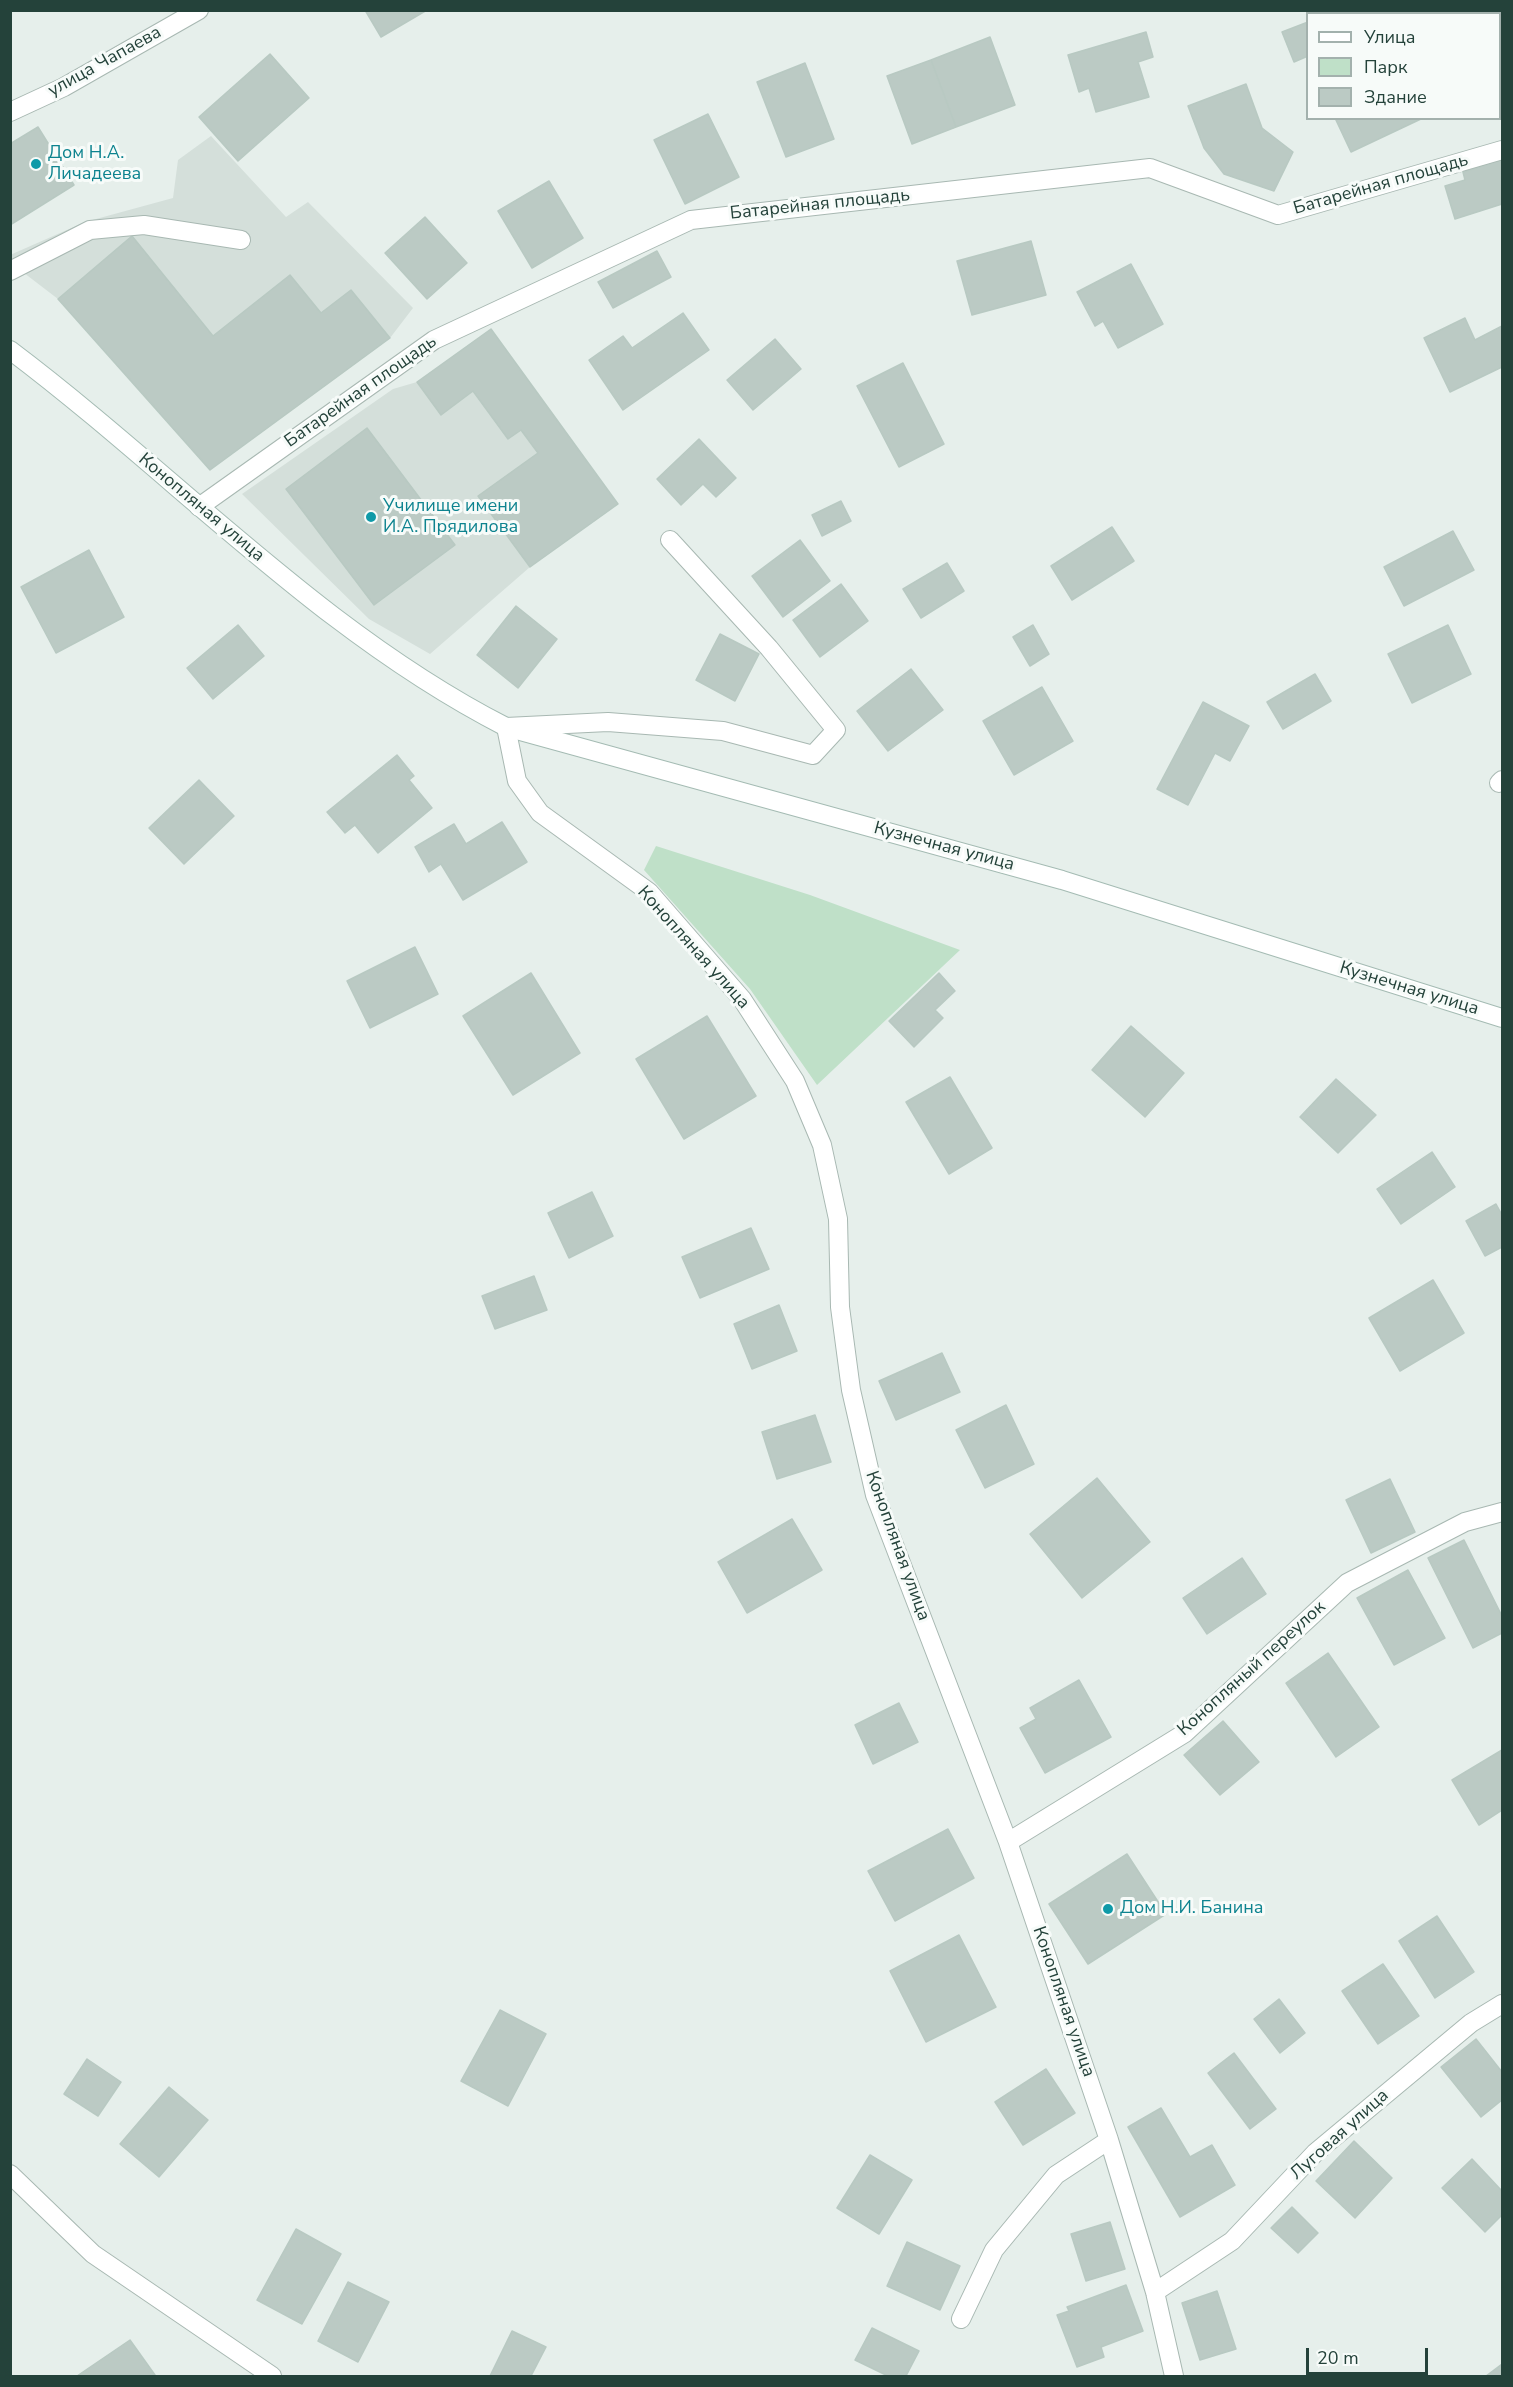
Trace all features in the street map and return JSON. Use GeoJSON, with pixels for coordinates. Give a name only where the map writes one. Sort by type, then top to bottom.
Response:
{"type":"FeatureCollection","features":[{"type":"Feature","properties":{"kind":"street","name":"улица Чапаева"},"geometry":{"type":"LineString","coordinates":[[10,112],[64,87],[199,10]]}},
{"type":"Feature","properties":{"kind":"street","name":"Батарейная площадь"},"geometry":{"type":"LineString","coordinates":[[199,507],[434,340],[691,220],[1150,168],[1278,215],[1503,150]]}},
{"type":"Feature","properties":{"kind":"street"},"geometry":{"type":"LineString","coordinates":[[10,271],[90,230],[144,225],[241,240]]}},
{"type":"Feature","properties":{"kind":"street","name":"Конопляная улица"},"geometry":{"type":"LineString","coordinates":[[10,350],[56,384],[281,574],[395,662]]}},
{"type":"Feature","properties":{"kind":"street"},"geometry":{"type":"LineString","coordinates":[[506,727],[608,722],[723,731],[813,755],[836,730],[769,648],[670,540]]}},
{"type":"Feature","properties":{"kind":"street","name":"Кузнечная улица"},"geometry":{"type":"LineString","coordinates":[[395,662],[455,700],[506,727],[1062,880],[1503,1018]]}},
{"type":"Feature","properties":{"kind":"street","name":"Конопляная улица"},"geometry":{"type":"LineString","coordinates":[[506,727],[517,781],[540,813],[649,892],[742,999],[795,1081],[822,1145],[838,1219],[840,1307],[849,1378],[875,1495],[1008,1842],[1109,2140],[1155,2292],[1174,2376]]}},
{"type":"Feature","properties":{"kind":"street","name":"Конопляный переулок"},"geometry":{"type":"LineString","coordinates":[[1008,1842],[1185,1732],[1347,1583],[1465,1522],[1503,1512]]}},
{"type":"Feature","properties":{"kind":"street","name":"Луговая улица"},"geometry":{"type":"LineString","coordinates":[[1155,2292],[1232,2241],[1315,2153],[1471,2023],[1503,2004]]}},
{"type":"Feature","properties":{"kind":"street"},"geometry":{"type":"LineString","coordinates":[[961,2319],[994,2250],[1022,2216],[1056,2175],[1109,2140]]}},
{"type":"Feature","properties":{"kind":"street"},"geometry":{"type":"LineString","coordinates":[[10,2174],[93,2254],[272,2376]]}},
{"type":"Feature","properties":{"kind":"shaded area"},"geometry":{"type":"Polygon","coordinates":[[[211,136],[286,217],[308,202],[413,308],[390,338],[210,470],[58,299],[11,263],[10,255],[85,222],[173,198],[178,160],[211,136]]]}},
{"type":"Feature","properties":{"kind":"shaded area"},"geometry":{"type":"Polygon","coordinates":[[[491,329],[618,504],[530,567],[430,654],[369,619],[242,494],[393,389],[417,382],[491,329]]]}},
{"type":"Feature","properties":{"kind":"green space"},"geometry":{"type":"Polygon","coordinates":[[[656,846],[810,895],[960,950],[817,1085],[750,989],[644,870],[656,846]]]}},
{"type":"Feature","properties":{"kind":"building"},"geometry":{"type":"Polygon","coordinates":[[[365,10],[427,10],[381,37],[365,10]]]}},
{"type":"Feature","properties":{"kind":"building"},"geometry":{"type":"Polygon","coordinates":[[[1306,23],[1306,57],[1294,62],[1282,32],[1306,23]]]}},
{"type":"Feature","properties":{"kind":"building"},"geometry":{"type":"Polygon","coordinates":[[[1146,32],[1153,57],[1138,62],[1149,97],[1096,112],[1089,88],[1079,92],[1068,55],[1146,32]]]}},
{"type":"Feature","properties":{"kind":"building"},"geometry":{"type":"Polygon","coordinates":[[[990,37],[1015,105],[956,127],[931,60],[990,37]]]}},
{"type":"Feature","properties":{"kind":"building"},"geometry":{"type":"Polygon","coordinates":[[[270,54],[309,98],[238,161],[199,117],[270,54]]]}},
{"type":"Feature","properties":{"kind":"building"},"geometry":{"type":"Polygon","coordinates":[[[931,60],[956,127],[912,144],[887,76],[931,60]]]}},
{"type":"Feature","properties":{"kind":"building"},"geometry":{"type":"Polygon","coordinates":[[[805,63],[834,139],[786,157],[757,82],[805,63]]]}},
{"type":"Feature","properties":{"kind":"building"},"geometry":{"type":"Polygon","coordinates":[[[1246,84],[1262,128],[1293,152],[1274,191],[1224,174],[1204,148],[1188,106],[1246,84]]]}},
{"type":"Feature","properties":{"kind":"building"},"geometry":{"type":"Polygon","coordinates":[[[708,114],[739,177],[685,204],[654,140],[708,114]]]}},
{"type":"Feature","properties":{"kind":"building"},"geometry":{"type":"Polygon","coordinates":[[[1336,120],[1419,120],[1351,152],[1336,120]]]}},
{"type":"Feature","properties":{"kind":"building","name":"Дом Н.А. Личадеева"},"geometry":{"type":"Polygon","coordinates":[[[38,127],[74,185],[10,225],[10,144],[38,127]]]}},
{"type":"Feature","properties":{"kind":"building"},"geometry":{"type":"Polygon","coordinates":[[[1501,160],[1502,204],[1455,219],[1445,186],[1465,180],[1463,172],[1501,160]]]}},
{"type":"Feature","properties":{"kind":"building"},"geometry":{"type":"Polygon","coordinates":[[[549,181],[583,238],[532,268],[498,211],[549,181]]]}},
{"type":"Feature","properties":{"kind":"building"},"geometry":{"type":"Polygon","coordinates":[[[425,217],[467,263],[427,299],[385,253],[425,217]]]}},
{"type":"Feature","properties":{"kind":"building"},"geometry":{"type":"Polygon","coordinates":[[[132,236],[213,336],[290,275],[321,313],[351,290],[390,338],[210,470],[58,299],[132,236]]]}},
{"type":"Feature","properties":{"kind":"building"},"geometry":{"type":"Polygon","coordinates":[[[1031,241],[1046,295],[972,315],[957,261],[1031,241]]]}},
{"type":"Feature","properties":{"kind":"building"},"geometry":{"type":"Polygon","coordinates":[[[657,251],[671,277],[613,308],[598,282],[657,251]]]}},
{"type":"Feature","properties":{"kind":"building"},"geometry":{"type":"Polygon","coordinates":[[[1131,264],[1163,324],[1118,348],[1103,321],[1095,326],[1077,292],[1131,264]]]}},
{"type":"Feature","properties":{"kind":"building"},"geometry":{"type":"Polygon","coordinates":[[[683,313],[709,350],[623,410],[589,360],[623,336],[632,348],[683,313]]]}},
{"type":"Feature","properties":{"kind":"building"},"geometry":{"type":"Polygon","coordinates":[[[1465,318],[1475,340],[1502,326],[1502,367],[1450,392],[1424,338],[1465,318]]]}},
{"type":"Feature","properties":{"kind":"building"},"geometry":{"type":"Polygon","coordinates":[[[491,329],[618,504],[530,567],[478,496],[538,453],[521,430],[508,439],[473,391],[441,415],[417,382],[491,329]]]}},
{"type":"Feature","properties":{"kind":"building"},"geometry":{"type":"Polygon","coordinates":[[[775,339],[801,369],[753,410],[727,380],[775,339]]]}},
{"type":"Feature","properties":{"kind":"building"},"geometry":{"type":"Polygon","coordinates":[[[903,363],[944,444],[899,467],[857,386],[903,363]]]}},
{"type":"Feature","properties":{"kind":"building","name":"Училище имени И.А. Прядилова"},"geometry":{"type":"Polygon","coordinates":[[[367,428],[455,545],[374,605],[286,489],[367,428]]]}},
{"type":"Feature","properties":{"kind":"building"},"geometry":{"type":"Polygon","coordinates":[[[699,439],[736,478],[716,497],[703,484],[681,505],[657,479],[699,439]]]}},
{"type":"Feature","properties":{"kind":"building"},"geometry":{"type":"Polygon","coordinates":[[[841,501],[851,521],[822,536],[812,515],[841,501]]]}},
{"type":"Feature","properties":{"kind":"building"},"geometry":{"type":"Polygon","coordinates":[[[1112,527],[1134,561],[1072,600],[1051,566],[1112,527]]]}},
{"type":"Feature","properties":{"kind":"building"},"geometry":{"type":"Polygon","coordinates":[[[1453,531],[1474,570],[1404,606],[1384,567],[1453,531]]]}},
{"type":"Feature","properties":{"kind":"building"},"geometry":{"type":"Polygon","coordinates":[[[800,540],[830,581],[783,617],[752,576],[800,540]]]}},
{"type":"Feature","properties":{"kind":"building"},"geometry":{"type":"Polygon","coordinates":[[[89,550],[124,617],[56,653],[21,587],[89,550]]]}},
{"type":"Feature","properties":{"kind":"building"},"geometry":{"type":"Polygon","coordinates":[[[947,563],[964,591],[921,618],[903,589],[947,563]]]}},
{"type":"Feature","properties":{"kind":"building"},"geometry":{"type":"Polygon","coordinates":[[[841,584],[868,621],[820,657],[793,620],[841,584]]]}},
{"type":"Feature","properties":{"kind":"building"},"geometry":{"type":"Polygon","coordinates":[[[516,606],[557,639],[518,688],[477,655],[516,606]]]}},
{"type":"Feature","properties":{"kind":"building"},"geometry":{"type":"Polygon","coordinates":[[[238,625],[264,656],[213,699],[187,668],[238,625]]]}},
{"type":"Feature","properties":{"kind":"building"},"geometry":{"type":"Polygon","coordinates":[[[1033,625],[1049,654],[1030,666],[1013,637],[1033,625]]]}},
{"type":"Feature","properties":{"kind":"building"},"geometry":{"type":"Polygon","coordinates":[[[1448,625],[1471,674],[1412,703],[1388,654],[1448,625]]]}},
{"type":"Feature","properties":{"kind":"building"},"geometry":{"type":"Polygon","coordinates":[[[720,634],[759,654],[735,701],[696,680],[720,634]]]}},
{"type":"Feature","properties":{"kind":"building"},"geometry":{"type":"Polygon","coordinates":[[[911,669],[943,710],[888,751],[857,711],[911,669]]]}},
{"type":"Feature","properties":{"kind":"building"},"geometry":{"type":"Polygon","coordinates":[[[1315,674],[1331,701],[1283,729],[1267,702],[1315,674]]]}},
{"type":"Feature","properties":{"kind":"building"},"geometry":{"type":"Polygon","coordinates":[[[1042,687],[1073,741],[1014,775],[983,721],[1042,687]]]}},
{"type":"Feature","properties":{"kind":"building"},"geometry":{"type":"Polygon","coordinates":[[[1203,702],[1249,726],[1230,761],[1215,753],[1188,805],[1157,789],[1203,702]]]}},
{"type":"Feature","properties":{"kind":"building"},"geometry":{"type":"Polygon","coordinates":[[[397,755],[414,776],[409,780],[432,808],[378,853],[355,825],[345,833],[327,812],[397,755]]]}},
{"type":"Feature","properties":{"kind":"building"},"geometry":{"type":"Polygon","coordinates":[[[199,780],[234,816],[184,864],[149,828],[199,780]]]}},
{"type":"Feature","properties":{"kind":"building"},"geometry":{"type":"Polygon","coordinates":[[[502,822],[527,862],[463,900],[441,864],[429,872],[415,847],[454,824],[466,844],[502,822]]]}},
{"type":"Feature","properties":{"kind":"building"},"geometry":{"type":"Polygon","coordinates":[[[415,947],[438,994],[370,1028],[347,981],[415,947]]]}},
{"type":"Feature","properties":{"kind":"building"},"geometry":{"type":"Polygon","coordinates":[[[531,973],[580,1053],[513,1095],[463,1016],[531,973]]]}},
{"type":"Feature","properties":{"kind":"building"},"geometry":{"type":"Polygon","coordinates":[[[939,973],[955,991],[935,1010],[943,1018],[914,1047],[889,1021],[939,973]]]}},
{"type":"Feature","properties":{"kind":"building"},"geometry":{"type":"Polygon","coordinates":[[[707,1016],[756,1096],[684,1139],[636,1059],[707,1016]]]}},
{"type":"Feature","properties":{"kind":"building"},"geometry":{"type":"Polygon","coordinates":[[[1131,1026],[1184,1073],[1145,1117],[1092,1070],[1131,1026]]]}},
{"type":"Feature","properties":{"kind":"building"},"geometry":{"type":"Polygon","coordinates":[[[950,1077],[992,1148],[949,1174],[906,1102],[950,1077]]]}},
{"type":"Feature","properties":{"kind":"building"},"geometry":{"type":"Polygon","coordinates":[[[1336,1079],[1376,1115],[1338,1153],[1300,1117],[1336,1079]]]}},
{"type":"Feature","properties":{"kind":"building"},"geometry":{"type":"Polygon","coordinates":[[[1432,1152],[1455,1187],[1401,1224],[1377,1189],[1432,1152]]]}},
{"type":"Feature","properties":{"kind":"building"},"geometry":{"type":"Polygon","coordinates":[[[592,1192],[613,1236],[569,1258],[548,1213],[592,1192]]]}},
{"type":"Feature","properties":{"kind":"building"},"geometry":{"type":"Polygon","coordinates":[[[1496,1204],[1502,1215],[1502,1247],[1485,1256],[1466,1221],[1496,1204]]]}},
{"type":"Feature","properties":{"kind":"building"},"geometry":{"type":"Polygon","coordinates":[[[751,1228],[769,1269],[700,1298],[682,1257],[751,1228]]]}},
{"type":"Feature","properties":{"kind":"building"},"geometry":{"type":"Polygon","coordinates":[[[534,1276],[547,1310],[495,1329],[482,1296],[534,1276]]]}},
{"type":"Feature","properties":{"kind":"building"},"geometry":{"type":"Polygon","coordinates":[[[1433,1280],[1464,1333],[1400,1371],[1369,1318],[1433,1280]]]}},
{"type":"Feature","properties":{"kind":"building"},"geometry":{"type":"Polygon","coordinates":[[[779,1305],[797,1351],[752,1369],[734,1324],[779,1305]]]}},
{"type":"Feature","properties":{"kind":"building"},"geometry":{"type":"Polygon","coordinates":[[[942,1353],[960,1392],[896,1420],[879,1381],[942,1353]]]}},
{"type":"Feature","properties":{"kind":"building"},"geometry":{"type":"Polygon","coordinates":[[[1006,1405],[1034,1464],[985,1488],[956,1430],[1006,1405]]]}},
{"type":"Feature","properties":{"kind":"building"},"geometry":{"type":"Polygon","coordinates":[[[815,1415],[831,1462],[777,1479],[762,1432],[815,1415]]]}},
{"type":"Feature","properties":{"kind":"building"},"geometry":{"type":"Polygon","coordinates":[[[1097,1478],[1150,1542],[1082,1598],[1030,1534],[1097,1478]]]}},
{"type":"Feature","properties":{"kind":"building"},"geometry":{"type":"Polygon","coordinates":[[[1390,1479],[1415,1532],[1371,1553],[1346,1500],[1390,1479]]]}},
{"type":"Feature","properties":{"kind":"building"},"geometry":{"type":"Polygon","coordinates":[[[792,1519],[822,1570],[747,1613],[718,1562],[792,1519]]]}},
{"type":"Feature","properties":{"kind":"building"},"geometry":{"type":"Polygon","coordinates":[[[1464,1540],[1502,1616],[1502,1633],[1473,1648],[1428,1558],[1464,1540]]]}},
{"type":"Feature","properties":{"kind":"building"},"geometry":{"type":"Polygon","coordinates":[[[1242,1558],[1266,1594],[1207,1634],[1183,1598],[1242,1558]]]}},
{"type":"Feature","properties":{"kind":"building"},"geometry":{"type":"Polygon","coordinates":[[[1408,1570],[1445,1638],[1394,1665],[1357,1598],[1408,1570]]]}},
{"type":"Feature","properties":{"kind":"building"},"geometry":{"type":"Polygon","coordinates":[[[1328,1653],[1379,1727],[1336,1757],[1286,1683],[1328,1653]]]}},
{"type":"Feature","properties":{"kind":"building"},"geometry":{"type":"Polygon","coordinates":[[[1079,1680],[1111,1737],[1045,1773],[1020,1728],[1036,1719],[1030,1708],[1079,1680]]]}},
{"type":"Feature","properties":{"kind":"building"},"geometry":{"type":"Polygon","coordinates":[[[899,1703],[918,1742],[873,1764],[855,1725],[899,1703]]]}},
{"type":"Feature","properties":{"kind":"building"},"geometry":{"type":"Polygon","coordinates":[[[1223,1721],[1259,1762],[1220,1795],[1184,1755],[1223,1721]]]}},
{"type":"Feature","properties":{"kind":"building"},"geometry":{"type":"Polygon","coordinates":[[[1502,1750],[1502,1810],[1479,1825],[1452,1780],[1502,1750]]]}},
{"type":"Feature","properties":{"kind":"building"},"geometry":{"type":"Polygon","coordinates":[[[948,1829],[974,1878],[895,1921],[868,1871],[948,1829]]]}},
{"type":"Feature","properties":{"kind":"building","name":"Дом Н.И. Банина"},"geometry":{"type":"Polygon","coordinates":[[[1127,1854],[1166,1914],[1088,1964],[1049,1904],[1127,1854]]]}},
{"type":"Feature","properties":{"kind":"building"},"geometry":{"type":"Polygon","coordinates":[[[1437,1916],[1474,1972],[1435,1998],[1399,1941],[1437,1916]]]}},
{"type":"Feature","properties":{"kind":"building"},"geometry":{"type":"Polygon","coordinates":[[[959,1935],[996,2007],[926,2042],[890,1971],[959,1935]]]}},
{"type":"Feature","properties":{"kind":"building"},"geometry":{"type":"Polygon","coordinates":[[[1383,1964],[1419,2016],[1378,2044],[1342,1991],[1383,1964]]]}},
{"type":"Feature","properties":{"kind":"building"},"geometry":{"type":"Polygon","coordinates":[[[1279,1999],[1305,2033],[1280,2053],[1254,2019],[1279,1999]]]}},
{"type":"Feature","properties":{"kind":"building"},"geometry":{"type":"Polygon","coordinates":[[[500,2010],[546,2034],[508,2106],[461,2081],[500,2010]]]}},
{"type":"Feature","properties":{"kind":"building"},"geometry":{"type":"Polygon","coordinates":[[[1476,2039],[1502,2072],[1502,2100],[1481,2117],[1441,2067],[1476,2039]]]}},
{"type":"Feature","properties":{"kind":"building"},"geometry":{"type":"Polygon","coordinates":[[[1234,2053],[1276,2109],[1250,2129],[1208,2073],[1234,2053]]]}},
{"type":"Feature","properties":{"kind":"building"},"geometry":{"type":"Polygon","coordinates":[[[87,2059],[121,2082],[98,2116],[64,2094],[87,2059]]]}},
{"type":"Feature","properties":{"kind":"building"},"geometry":{"type":"Polygon","coordinates":[[[1046,2069],[1075,2113],[1023,2145],[995,2102],[1046,2069]]]}},
{"type":"Feature","properties":{"kind":"building"},"geometry":{"type":"Polygon","coordinates":[[[169,2087],[208,2120],[159,2177],[120,2144],[169,2087]]]}},
{"type":"Feature","properties":{"kind":"building"},"geometry":{"type":"Polygon","coordinates":[[[1161,2108],[1190,2157],[1212,2145],[1235,2185],[1180,2217],[1128,2127],[1161,2108]]]}},
{"type":"Feature","properties":{"kind":"building"},"geometry":{"type":"Polygon","coordinates":[[[1354,2141],[1392,2178],[1355,2218],[1316,2181],[1354,2141]]]}},
{"type":"Feature","properties":{"kind":"building"},"geometry":{"type":"Polygon","coordinates":[[[870,2155],[912,2180],[879,2234],[837,2208],[870,2155]]]}},
{"type":"Feature","properties":{"kind":"building"},"geometry":{"type":"Polygon","coordinates":[[[1472,2159],[1502,2191],[1502,2215],[1485,2232],[1442,2188],[1472,2159]]]}},
{"type":"Feature","properties":{"kind":"building"},"geometry":{"type":"Polygon","coordinates":[[[1292,2207],[1318,2233],[1298,2253],[1271,2228],[1292,2207]]]}},
{"type":"Feature","properties":{"kind":"building"},"geometry":{"type":"Polygon","coordinates":[[[1110,2222],[1125,2269],[1086,2281],[1071,2234],[1110,2222]]]}},
{"type":"Feature","properties":{"kind":"building"},"geometry":{"type":"Polygon","coordinates":[[[296,2229],[341,2254],[302,2324],[257,2300],[296,2229]]]}},
{"type":"Feature","properties":{"kind":"building"},"geometry":{"type":"Polygon","coordinates":[[[907,2242],[960,2266],[940,2310],[887,2286],[907,2242]]]}},
{"type":"Feature","properties":{"kind":"building"},"geometry":{"type":"Polygon","coordinates":[[[348,2282],[389,2302],[358,2362],[318,2341],[348,2282]]]}},
{"type":"Feature","properties":{"kind":"building"},"geometry":{"type":"Polygon","coordinates":[[[1126,2285],[1143,2331],[1101,2347],[1104,2357],[1077,2367],[1057,2315],[1069,2311],[1067,2307],[1126,2285]]]}},
{"type":"Feature","properties":{"kind":"building"},"geometry":{"type":"Polygon","coordinates":[[[1217,2291],[1236,2349],[1200,2360],[1182,2303],[1217,2291]]]}},
{"type":"Feature","properties":{"kind":"building"},"geometry":{"type":"Polygon","coordinates":[[[872,2328],[919,2351],[906,2376],[888,2376],[855,2360],[872,2328]]]}},
{"type":"Feature","properties":{"kind":"building"},"geometry":{"type":"Polygon","coordinates":[[[512,2331],[546,2347],[531,2376],[490,2376],[512,2331]]]}},
{"type":"Feature","properties":{"kind":"building"},"geometry":{"type":"Polygon","coordinates":[[[130,2340],[155,2375],[77,2376],[130,2340]]]}},
{"type":"Feature","properties":{"kind":"building"},"geometry":{"type":"Polygon","coordinates":[[[1502,2364],[1502,2376],[1486,2376],[1502,2364]]]}},
{"type":"Feature","properties":{"kind":"place","name":"Дом Н.А. Личадеева"},"geometry":{"type":"Point","coordinates":[36,164]}},
{"type":"Feature","properties":{"kind":"place","name":"Училище имени И.А. Прядилова"},"geometry":{"type":"Point","coordinates":[371,517]}},
{"type":"Feature","properties":{"kind":"place","name":"Дом Н.И. Банина"},"geometry":{"type":"Point","coordinates":[1108,1909]}}]}
